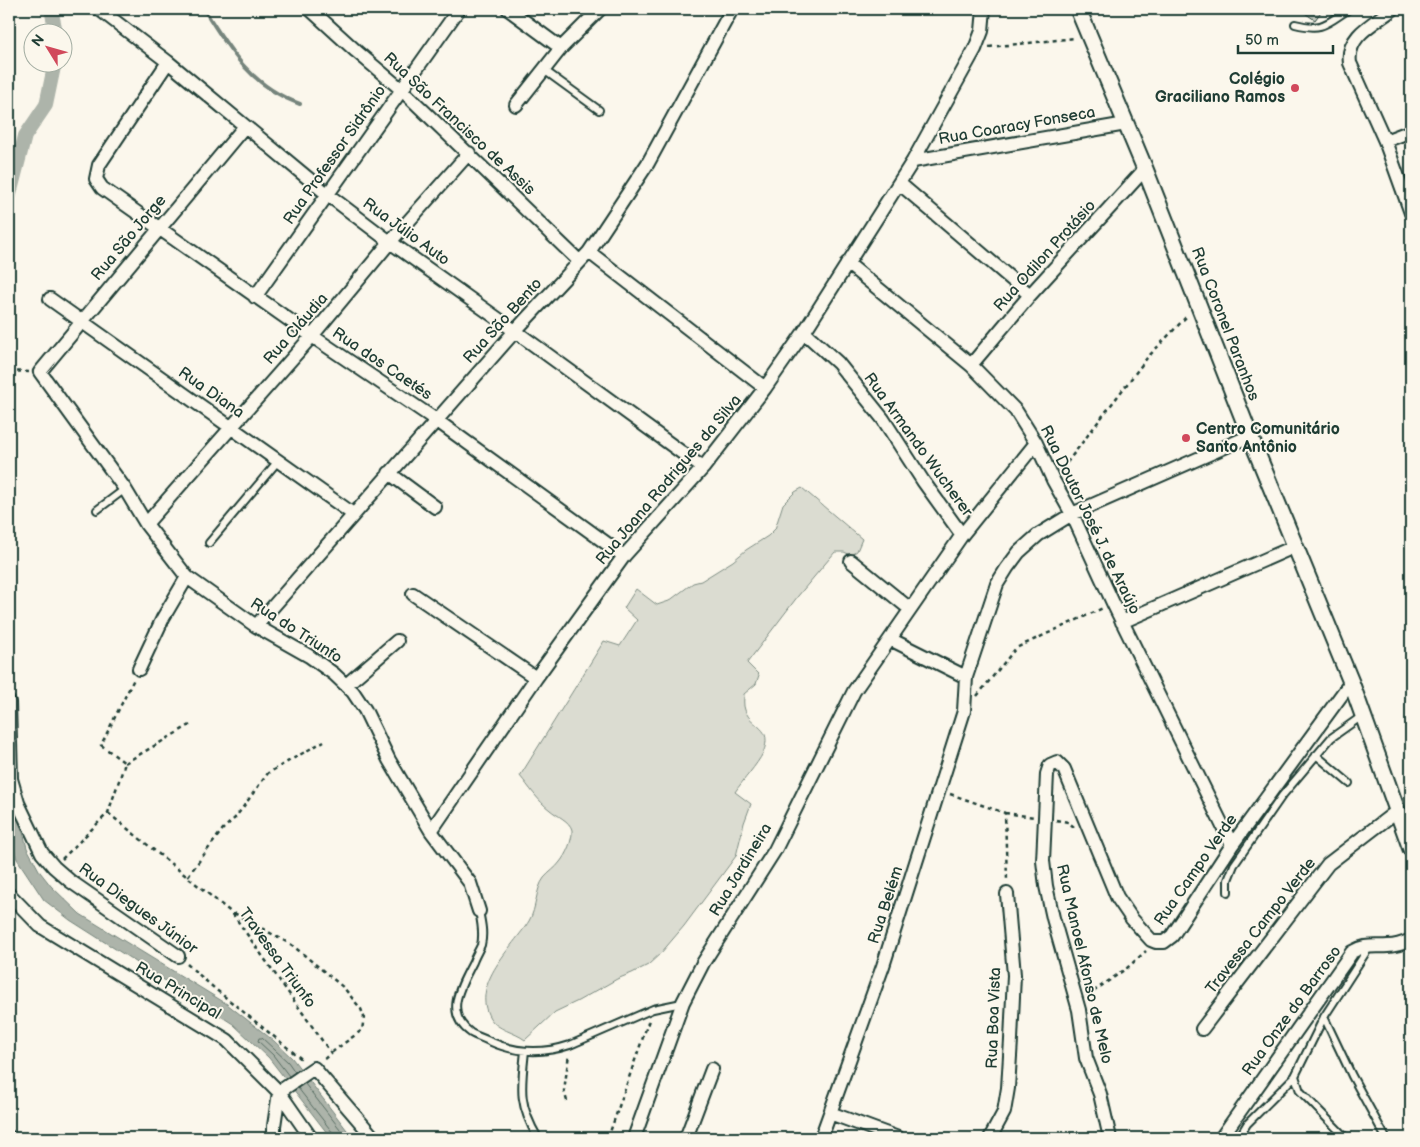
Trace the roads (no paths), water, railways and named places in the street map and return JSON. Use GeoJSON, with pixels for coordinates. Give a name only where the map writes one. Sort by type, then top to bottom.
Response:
{"type":"FeatureCollection","features":[{"type":"Feature","properties":{"kind":"street","name":"Rua Júlio Auto"},"geometry":{"type":"LineString","coordinates":[[99,9],[168,62],[327,194],[390,242],[515,330],[703,468]]}},
{"type":"Feature","properties":{"kind":"street","name":"Rua Professor Sidrônio"},"geometry":{"type":"LineString","coordinates":[[256,296],[459,9]]}},
{"type":"Feature","properties":{"kind":"street"},"geometry":{"type":"LineString","coordinates":[[508,9],[561,48]]}},
{"type":"Feature","properties":{"kind":"street"},"geometry":{"type":"LineString","coordinates":[[516,105],[561,48],[600,9]]}},
{"type":"Feature","properties":{"kind":"street","name":"Rua São Bento"},"geometry":{"type":"LineString","coordinates":[[256,626],[515,330],[584,257],[648,163],[732,9]]}},
{"type":"Feature","properties":{"kind":"street","name":"Rua Joana Rodrigues da Silva"},"geometry":{"type":"LineString","coordinates":[[431,831],[536,678],[624,556],[703,468],[765,388],[804,332],[913,161],[975,49],[982,31],[984,9]]}},
{"type":"Feature","properties":{"kind":"street","name":"Rua Coronel Paranhos"},"geometry":{"type":"LineString","coordinates":[[1078,9],[1351,682],[1411,849]]}},
{"type":"Feature","properties":{"kind":"street"},"geometry":{"type":"LineString","coordinates":[[1392,9],[1360,34],[1350,48],[1350,63],[1385,141],[1411,213]]}},
{"type":"Feature","properties":{"kind":"street","name":"Rua São Francisco de Assis"},"geometry":{"type":"LineString","coordinates":[[312,11],[402,90],[584,257],[765,388]]}},
{"type":"Feature","properties":{"kind":"street","name":"Rua dos Caetés"},"geometry":{"type":"LineString","coordinates":[[168,62],[99,165],[96,175],[98,183],[312,336],[436,420],[624,556]]}},
{"type":"Feature","properties":{"kind":"street","name":"Rua Coaracy Fonseca"},"geometry":{"type":"LineString","coordinates":[[913,161],[1126,124]]}},
{"type":"Feature","properties":{"kind":"street","name":"Rua São Jorge"},"geometry":{"type":"LineString","coordinates":[[40,372],[245,126]]}},
{"type":"Feature","properties":{"kind":"street"},"geometry":{"type":"LineString","coordinates":[[1385,141],[1411,131]]}},
{"type":"Feature","properties":{"kind":"street","name":"Rua Cláudia"},"geometry":{"type":"LineString","coordinates":[[146,524],[312,336],[390,242],[469,153]]}},
{"type":"Feature","properties":{"kind":"street","name":"Rua Odilon Protásio"},"geometry":{"type":"LineString","coordinates":[[971,365],[1030,294],[1144,168]]}},
{"type":"Feature","properties":{"kind":"street"},"geometry":{"type":"LineString","coordinates":[[899,183],[1030,294]]}},
{"type":"Feature","properties":{"kind":"street","name":"Rua Doutor José J. de Araújo"},"geometry":{"type":"LineString","coordinates":[[847,263],[971,365],[1016,411],[1036,443],[1053,480],[1072,514],[1122,622],[1232,845]]}},
{"type":"Feature","properties":{"kind":"street","name":"Rua Diana"},"geometry":{"type":"LineString","coordinates":[[50,299],[353,514]]}},
{"type":"Feature","properties":{"kind":"street","name":"Rua Armando Wucherer"},"geometry":{"type":"LineString","coordinates":[[804,332],[838,363],[883,419],[923,481],[962,535]]}},
{"type":"Feature","properties":{"kind":"street","name":"Rua do Triunfo"},"geometry":{"type":"LineString","coordinates":[[40,372],[41,376],[86,434],[125,489],[146,524],[187,577],[256,626],[309,656],[334,674],[353,692],[389,760],[431,831],[470,883],[479,911]]}},
{"type":"Feature","properties":{"kind":"street","name":"Rua Belém"},"geometry":{"type":"LineString","coordinates":[[821,1138],[884,966],[964,711],[966,677],[997,584],[1019,552],[1038,535],[1072,514],[1250,436]]}},
{"type":"Feature","properties":{"kind":"street","name":"Rua Jardineira"},"geometry":{"type":"LineString","coordinates":[[634,1138],[683,1002],[703,963],[775,850],[854,691],[962,535],[1036,443]]}},
{"type":"Feature","properties":{"kind":"street"},"geometry":{"type":"LineString","coordinates":[[389,473],[435,507]]}},
{"type":"Feature","properties":{"kind":"street"},"geometry":{"type":"LineString","coordinates":[[1122,622],[1296,546]]}},
{"type":"Feature","properties":{"kind":"street"},"geometry":{"type":"LineString","coordinates":[[851,562],[910,609]]}},
{"type":"Feature","properties":{"kind":"street"},"geometry":{"type":"LineString","coordinates":[[139,669],[163,618],[187,577]]}},
{"type":"Feature","properties":{"kind":"street"},"geometry":{"type":"LineString","coordinates":[[413,594],[536,678]]}},
{"type":"Feature","properties":{"kind":"street"},"geometry":{"type":"LineString","coordinates":[[890,639],[966,677]]}},
{"type":"Feature","properties":{"kind":"street"},"geometry":{"type":"LineString","coordinates":[[346,685],[397,641]]}},
{"type":"Feature","properties":{"kind":"street","name":"Rua Campo Verde"},"geometry":{"type":"LineString","coordinates":[[1068,780],[1117,897],[1146,935],[1156,942],[1166,941],[1172,936],[1232,845],[1351,682]]}},
{"type":"Feature","properties":{"kind":"street","name":"Rua Diegues Júnior"},"geometry":{"type":"LineString","coordinates":[[9,702],[11,779],[18,803],[42,853],[54,867],[96,900],[178,956]]}},
{"type":"Feature","properties":{"kind":"street","name":"Rua Manoel Afonso de Melo"},"geometry":{"type":"LineString","coordinates":[[1068,780],[1061,764],[1057,762],[1050,765],[1047,774],[1044,861],[1046,886],[1077,1002],[1086,1058],[1100,1094],[1110,1138]]}},
{"type":"Feature","properties":{"kind":"street","name":"Travessa Campo Verde"},"geometry":{"type":"LineString","coordinates":[[1202,1028],[1328,864],[1397,811]]}},
{"type":"Feature","properties":{"kind":"street","name":"Rua Principal"},"geometry":{"type":"LineString","coordinates":[[9,894],[40,926],[227,1040],[282,1090],[312,1138]]}},
{"type":"Feature","properties":{"kind":"street","name":"Rua Boa Vista"},"geometry":{"type":"LineString","coordinates":[[990,1138],[1004,1112],[1011,1049],[1014,975],[1007,894]]}},
{"type":"Feature","properties":{"kind":"street","name":"Rua Onze do Barroso"},"geometry":{"type":"LineString","coordinates":[[1221,1138],[1352,952],[1360,947],[1370,945],[1387,946],[1411,940]]}},
{"type":"Feature","properties":{"kind":"street"},"geometry":{"type":"LineString","coordinates":[[686,1138],[712,1070]]}},
{"type":"Feature","properties":{"kind":"street"},"geometry":{"type":"LineString","coordinates":[[274,1138],[274,1126],[282,1090],[311,1071],[374,1138]]}},
{"type":"Feature","properties":{"kind":"street"},"geometry":{"type":"LineString","coordinates":[[830,1113],[898,1138]]}},
{"type":"Feature","properties":{"kind":"lane"},"geometry":{"type":"LineString","coordinates":[[1295,24],[1323,26],[1348,9]]}},
{"type":"Feature","properties":{"kind":"lane"},"geometry":{"type":"LineString","coordinates":[[544,70],[599,110]]}},
{"type":"Feature","properties":{"kind":"lane"},"geometry":{"type":"LineString","coordinates":[[209,543],[278,461]]}},
{"type":"Feature","properties":{"kind":"lane"},"geometry":{"type":"LineString","coordinates":[[97,510],[125,489]]}},
{"type":"Feature","properties":{"kind":"lane"},"geometry":{"type":"LineString","coordinates":[[1228,892],[1228,880],[1234,865],[1282,796],[1331,738],[1363,715]]}},
{"type":"Feature","properties":{"kind":"lane"},"geometry":{"type":"LineString","coordinates":[[1316,755],[1349,783]]}},
{"type":"Feature","properties":{"kind":"lane","name":"Rua do Triunfo"},"geometry":{"type":"LineString","coordinates":[[479,911],[482,925],[481,945],[462,982],[456,1002],[458,1020],[472,1033],[498,1045],[525,1051]]}},
{"type":"Feature","properties":{"kind":"lane"},"geometry":{"type":"LineString","coordinates":[[1241,1138],[1241,1134],[1247,1124],[1295,1076],[1324,1017],[1370,945]]}},
{"type":"Feature","properties":{"kind":"lane"},"geometry":{"type":"LineString","coordinates":[[538,1138],[525,1114],[522,1098],[525,1051],[544,1052],[570,1045],[653,1009],[683,1002]]}},
{"type":"Feature","properties":{"kind":"lane"},"geometry":{"type":"LineString","coordinates":[[1324,1017],[1352,1076],[1386,1138]]}},
{"type":"Feature","properties":{"kind":"lane"},"geometry":{"type":"LineString","coordinates":[[1295,1076],[1300,1091],[1346,1138]]}},
{"type":"Feature","properties":{"kind":"water"},"geometry":{"type":"Polygon","coordinates":[[[9,777],[27,848],[40,872],[51,886],[80,914],[227,1004],[274,1041],[292,1058],[353,1138],[331,1138],[269,1058],[233,1024],[70,920],[44,900],[17,859],[9,833],[9,777]]]}},
{"type":"Feature","properties":{"kind":"waterway"},"geometry":{"type":"LineString","coordinates":[[51,9],[54,22]]}},
{"type":"Feature","properties":{"kind":"waterway"},"geometry":{"type":"LineString","coordinates":[[204,9],[243,66],[268,88],[300,104]]}},
{"type":"Feature","properties":{"kind":"waterway"},"geometry":{"type":"LineString","coordinates":[[9,198],[25,136],[46,105],[53,72]]}},
{"type":"Feature","properties":{"kind":"place","name":"Colégio Graciliano Ramos"},"geometry":{"type":"Point","coordinates":[1295,88]}},
{"type":"Feature","properties":{"kind":"place","name":"Centro Comunitário Santo Antônio"},"geometry":{"type":"Point","coordinates":[1186,438]}}]}
